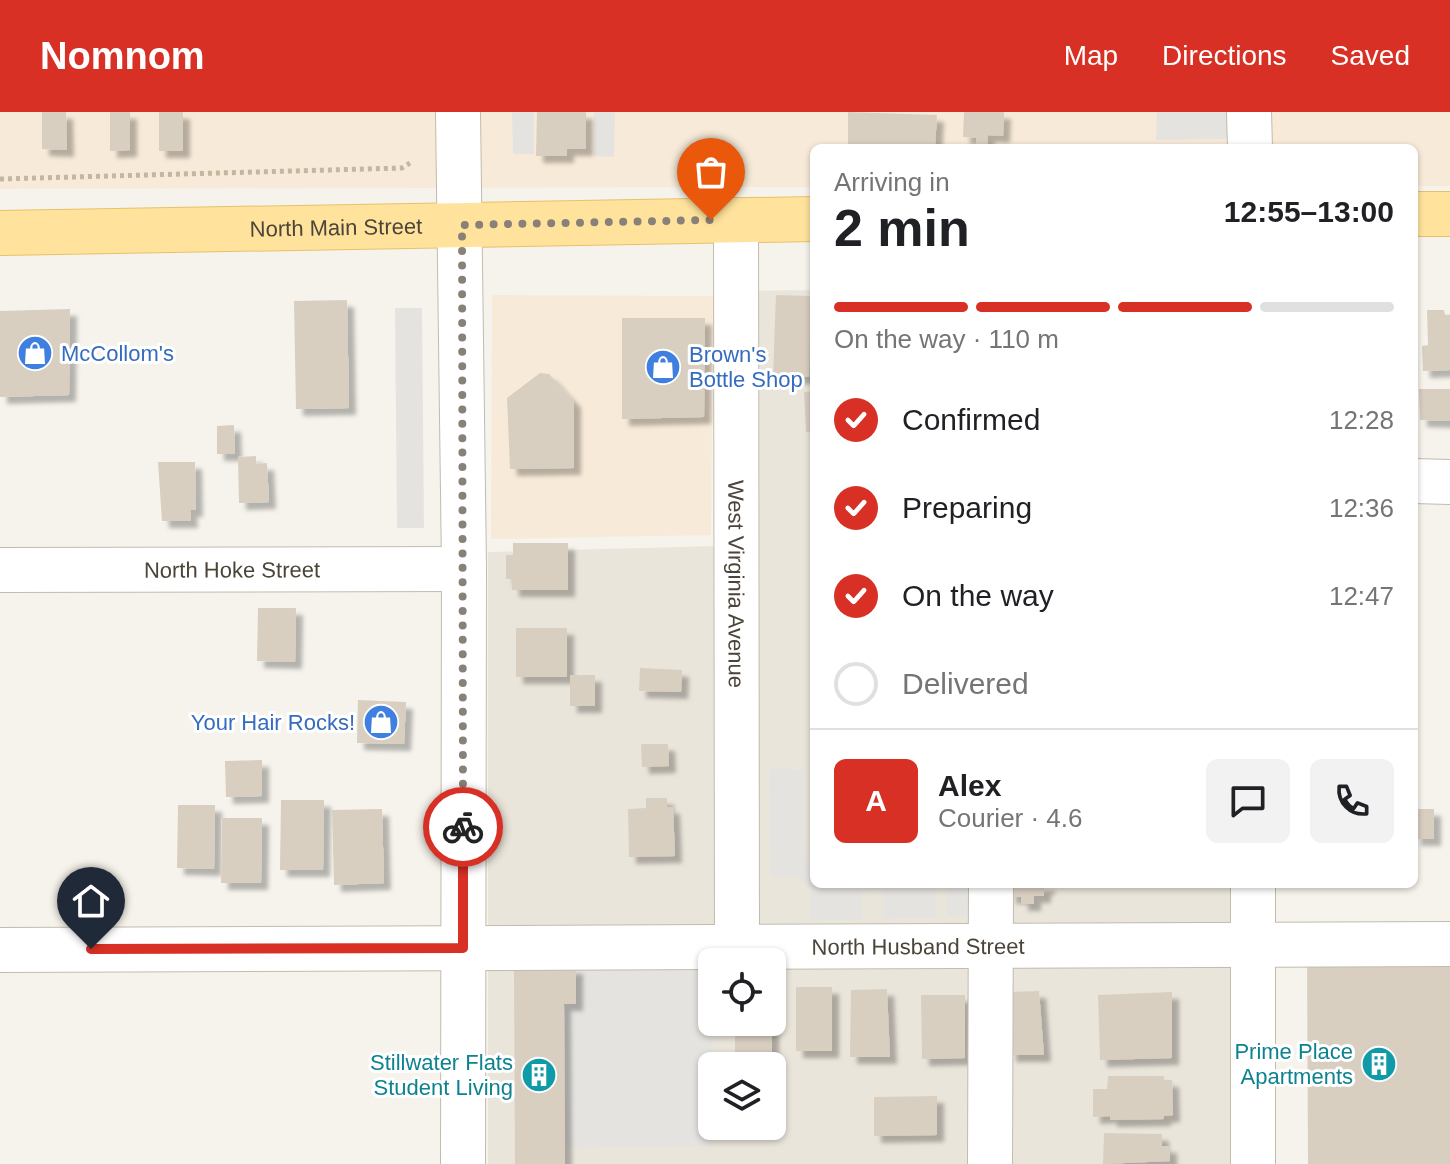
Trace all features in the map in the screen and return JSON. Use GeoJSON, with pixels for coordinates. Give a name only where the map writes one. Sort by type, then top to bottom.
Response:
{"type":"FeatureCollection","features":[{"type":"Feature","properties":{"kind":"main road"},"geometry":{"type":"LineString","coordinates":[[1418,214],[1450,214]]}},
{"type":"Feature","properties":{"kind":"main road","name":"North Main Street"},"geometry":{"type":"LineString","coordinates":[[0,233],[810,219]]}},
{"type":"Feature","properties":{"kind":"street"},"geometry":{"type":"LineString","coordinates":[[458,112],[462,225],[464,569],[463,1164]]}},
{"type":"Feature","properties":{"kind":"street"},"geometry":{"type":"LineString","coordinates":[[1249,112],[1250,144]]}},
{"type":"Feature","properties":{"kind":"street","name":"West Virginia Avenue"},"geometry":{"type":"LineString","coordinates":[[736,220],[737,947]]}},
{"type":"Feature","properties":{"kind":"street"},"geometry":{"type":"LineString","coordinates":[[1418,481],[1450,482]]}},
{"type":"Feature","properties":{"kind":"street","name":"North Hoke Street"},"geometry":{"type":"LineString","coordinates":[[0,570],[464,569]]}},
{"type":"Feature","properties":{"kind":"street"},"geometry":{"type":"LineString","coordinates":[[990,1164],[991,888]]}},
{"type":"Feature","properties":{"kind":"street"},"geometry":{"type":"LineString","coordinates":[[1253,888],[1253,1164]]}},
{"type":"Feature","properties":{"kind":"street","name":"North Husband Street"},"geometry":{"type":"LineString","coordinates":[[0,950],[1450,944]]}},
{"type":"Feature","properties":{"kind":"path"},"geometry":{"type":"LineString","coordinates":[[0,179],[402,168],[410,163]]}},
{"type":"Feature","properties":{"kind":"shaded area"},"geometry":{"type":"Polygon","coordinates":[[[0,112],[1450,112],[1450,186],[1418,186],[1418,144],[810,144],[810,187],[0,189],[0,112]]]}},
{"type":"Feature","properties":{"kind":"shaded area"},"geometry":{"type":"Polygon","coordinates":[[[512,112],[534,112],[534,154],[513,154],[512,112]]]}},
{"type":"Feature","properties":{"kind":"shaded area"},"geometry":{"type":"Polygon","coordinates":[[[594,112],[615,112],[614,157],[594,156],[594,112]]]}},
{"type":"Feature","properties":{"kind":"shaded area"},"geometry":{"type":"Polygon","coordinates":[[[1157,112],[1228,112],[1228,139],[1156,140],[1157,112]]]}},
{"type":"Feature","properties":{"kind":"shaded area"},"geometry":{"type":"Polygon","coordinates":[[[810,290],[810,888],[1234,888],[1235,1164],[488,1164],[488,552],[757,545],[745,291],[810,290]]]}},
{"type":"Feature","properties":{"kind":"shaded area"},"geometry":{"type":"Polygon","coordinates":[[[492,295],[713,296],[711,535],[491,539],[492,295]]]}},
{"type":"Feature","properties":{"kind":"shaded area"},"geometry":{"type":"Polygon","coordinates":[[[395,308],[422,308],[424,528],[397,528],[395,308]]]}},
{"type":"Feature","properties":{"kind":"shaded area"},"geometry":{"type":"Polygon","coordinates":[[[769,768],[804,770],[805,860],[810,867],[810,888],[935,888],[937,918],[884,919],[883,889],[862,891],[861,920],[810,920],[811,889],[797,877],[770,876],[769,768]]]}},
{"type":"Feature","properties":{"kind":"shaded area"},"geometry":{"type":"Polygon","coordinates":[[[947,888],[981,888],[981,916],[947,916],[947,888]]]}},
{"type":"Feature","properties":{"kind":"shaded area"},"geometry":{"type":"Polygon","coordinates":[[[576,967],[698,967],[698,1036],[713,1036],[713,1052],[698,1052],[698,1140],[714,1140],[714,1146],[565,1147],[564,1004],[576,1003],[576,967]]]}},
{"type":"Feature","properties":{"kind":"building"},"geometry":{"type":"Polygon","coordinates":[[[42,112],[66,112],[67,150],[42,149],[42,112]]]}},
{"type":"Feature","properties":{"kind":"building"},"geometry":{"type":"Polygon","coordinates":[[[110,112],[130,112],[130,150],[110,151],[110,112]]]}},
{"type":"Feature","properties":{"kind":"building"},"geometry":{"type":"Polygon","coordinates":[[[159,112],[183,112],[183,151],[159,151],[159,112]]]}},
{"type":"Feature","properties":{"kind":"building"},"geometry":{"type":"Polygon","coordinates":[[[537,112],[586,112],[586,149],[567,149],[567,156],[536,156],[537,112]]]}},
{"type":"Feature","properties":{"kind":"building"},"geometry":{"type":"Polygon","coordinates":[[[848,112],[937,115],[935,144],[848,144],[848,112]]]}},
{"type":"Feature","properties":{"kind":"building"},"geometry":{"type":"Polygon","coordinates":[[[964,112],[1004,112],[1003,136],[988,135],[987,144],[976,144],[976,138],[963,137],[964,112]]]}},
{"type":"Feature","properties":{"kind":"building"},"geometry":{"type":"Polygon","coordinates":[[[776,295],[810,296],[809,377],[773,377],[776,295]]]}},
{"type":"Feature","properties":{"kind":"building"},"geometry":{"type":"Polygon","coordinates":[[[347,300],[349,408],[296,409],[294,301],[347,300]]]}},
{"type":"Feature","properties":{"kind":"building","name":"McCollom's"},"geometry":{"type":"Polygon","coordinates":[[[70,309],[69,395],[0,397],[0,311],[70,309]]]}},
{"type":"Feature","properties":{"kind":"building"},"geometry":{"type":"Polygon","coordinates":[[[1427,310],[1444,310],[1445,315],[1450,315],[1450,370],[1423,371],[1422,346],[1428,345],[1427,310]]]}},
{"type":"Feature","properties":{"kind":"building","name":"Brown's Bottle Shop"},"geometry":{"type":"Polygon","coordinates":[[[622,318],[705,318],[704,417],[622,419],[622,318]]]}},
{"type":"Feature","properties":{"kind":"building"},"geometry":{"type":"Polygon","coordinates":[[[540,373],[549,374],[574,401],[574,468],[510,469],[507,398],[540,373]]]}},
{"type":"Feature","properties":{"kind":"building"},"geometry":{"type":"Polygon","coordinates":[[[1419,389],[1450,389],[1450,421],[1420,420],[1419,389]]]}},
{"type":"Feature","properties":{"kind":"building"},"geometry":{"type":"Polygon","coordinates":[[[810,391],[810,432],[806,432],[804,392],[810,391]]]}},
{"type":"Feature","properties":{"kind":"building"},"geometry":{"type":"Polygon","coordinates":[[[234,425],[235,454],[217,454],[217,426],[234,425]]]}},
{"type":"Feature","properties":{"kind":"building"},"geometry":{"type":"Polygon","coordinates":[[[256,456],[256,464],[267,463],[269,502],[239,503],[238,457],[256,456]]]}},
{"type":"Feature","properties":{"kind":"building"},"geometry":{"type":"Polygon","coordinates":[[[158,462],[195,462],[196,510],[190,510],[191,521],[162,521],[158,462]]]}},
{"type":"Feature","properties":{"kind":"building"},"geometry":{"type":"Polygon","coordinates":[[[513,543],[568,543],[568,590],[512,590],[512,579],[506,579],[506,555],[513,555],[513,543]]]}},
{"type":"Feature","properties":{"kind":"building"},"geometry":{"type":"Polygon","coordinates":[[[258,608],[296,608],[295,662],[257,661],[258,608]]]}},
{"type":"Feature","properties":{"kind":"building"},"geometry":{"type":"Polygon","coordinates":[[[516,628],[567,628],[567,677],[516,677],[516,628]]]}},
{"type":"Feature","properties":{"kind":"building"},"geometry":{"type":"Polygon","coordinates":[[[640,668],[682,670],[681,692],[639,691],[640,668]]]}},
{"type":"Feature","properties":{"kind":"building"},"geometry":{"type":"Polygon","coordinates":[[[570,675],[595,675],[595,706],[570,706],[570,675]]]}},
{"type":"Feature","properties":{"kind":"building","name":"Your Hair Rocks!"},"geometry":{"type":"Polygon","coordinates":[[[358,700],[406,702],[404,744],[357,743],[358,700]]]}},
{"type":"Feature","properties":{"kind":"building"},"geometry":{"type":"Polygon","coordinates":[[[641,744],[668,744],[669,766],[642,767],[641,744]]]}},
{"type":"Feature","properties":{"kind":"building"},"geometry":{"type":"Polygon","coordinates":[[[262,760],[262,796],[226,797],[225,761],[262,760]]]}},
{"type":"Feature","properties":{"kind":"building"},"geometry":{"type":"Polygon","coordinates":[[[646,798],[667,798],[667,807],[673,807],[675,856],[629,857],[628,809],[646,808],[646,798]]]}},
{"type":"Feature","properties":{"kind":"building"},"geometry":{"type":"Polygon","coordinates":[[[281,800],[324,800],[323,870],[280,870],[281,800]]]}},
{"type":"Feature","properties":{"kind":"building"},"geometry":{"type":"Polygon","coordinates":[[[178,805],[215,805],[214,869],[177,868],[178,805]]]}},
{"type":"Feature","properties":{"kind":"building"},"geometry":{"type":"Polygon","coordinates":[[[382,809],[384,883],[334,885],[332,810],[382,809]]]}},
{"type":"Feature","properties":{"kind":"building"},"geometry":{"type":"Polygon","coordinates":[[[1418,809],[1434,809],[1434,839],[1418,839],[1418,809]]]}},
{"type":"Feature","properties":{"kind":"building"},"geometry":{"type":"Polygon","coordinates":[[[222,818],[262,818],[261,883],[221,883],[222,818]]]}},
{"type":"Feature","properties":{"kind":"building"},"geometry":{"type":"Polygon","coordinates":[[[1009,888],[1044,888],[1044,896],[1034,896],[1034,904],[1021,904],[1021,897],[1009,897],[1009,888]]]}},
{"type":"Feature","properties":{"kind":"building","name":"Prime Place Apartments"},"geometry":{"type":"Polygon","coordinates":[[[1450,954],[1450,1164],[1308,1164],[1307,955],[1450,954]]]}},
{"type":"Feature","properties":{"kind":"building","name":"Stillwater Flats Student Living"},"geometry":{"type":"Polygon","coordinates":[[[514,967],[576,967],[576,1004],[564,1004],[565,1164],[515,1164],[514,967]]]}},
{"type":"Feature","properties":{"kind":"building"},"geometry":{"type":"Polygon","coordinates":[[[796,987],[832,987],[832,1051],[796,1051],[796,987]]]}},
{"type":"Feature","properties":{"kind":"building"},"geometry":{"type":"Polygon","coordinates":[[[887,989],[890,1057],[850,1057],[851,990],[887,989]]]}},
{"type":"Feature","properties":{"kind":"building"},"geometry":{"type":"Polygon","coordinates":[[[1039,991],[1044,1055],[1009,1055],[1010,992],[1039,991]]]}},
{"type":"Feature","properties":{"kind":"building"},"geometry":{"type":"Polygon","coordinates":[[[1172,992],[1172,1058],[1100,1060],[1098,995],[1172,992]]]}},
{"type":"Feature","properties":{"kind":"building"},"geometry":{"type":"Polygon","coordinates":[[[921,995],[965,995],[965,1058],[922,1059],[921,995]]]}},
{"type":"Feature","properties":{"kind":"building"},"geometry":{"type":"Polygon","coordinates":[[[735,1036],[772,1036],[772,1052],[735,1052],[735,1036]]]}},
{"type":"Feature","properties":{"kind":"building"},"geometry":{"type":"Polygon","coordinates":[[[1108,1076],[1164,1076],[1164,1080],[1172,1080],[1173,1115],[1164,1116],[1164,1119],[1110,1120],[1110,1116],[1093,1117],[1093,1089],[1107,1089],[1108,1076]]]}},
{"type":"Feature","properties":{"kind":"building"},"geometry":{"type":"Polygon","coordinates":[[[937,1096],[937,1135],[874,1136],[874,1097],[937,1096]]]}},
{"type":"Feature","properties":{"kind":"building"},"geometry":{"type":"Polygon","coordinates":[[[1104,1133],[1162,1134],[1162,1146],[1170,1146],[1170,1161],[1103,1164],[1104,1133]]]}},
{"type":"Feature","properties":{"kind":"way so far"},"geometry":{"type":"LineString","coordinates":[[463,827],[462,225],[711,220]]}},
{"type":"Feature","properties":{"kind":"place","name":"McCollom's"},"geometry":{"type":"Point","coordinates":[35,353]}},
{"type":"Feature","properties":{"kind":"place","name":"Brown's Bottle Shop"},"geometry":{"type":"Point","coordinates":[663,367]}},
{"type":"Feature","properties":{"kind":"place","name":"Your Hair Rocks!"},"geometry":{"type":"Point","coordinates":[381,722]}},
{"type":"Feature","properties":{"kind":"place","name":"Prime Place Apartments"},"geometry":{"type":"Point","coordinates":[1379,1064]}},
{"type":"Feature","properties":{"kind":"place","name":"Stillwater Flats Student Living"},"geometry":{"type":"Point","coordinates":[539,1075]}},
{"type":"Feature","properties":{"kind":"route"},"geometry":{"type":"LineString","coordinates":[[91,949],[463,948],[463,827]]}}]}
